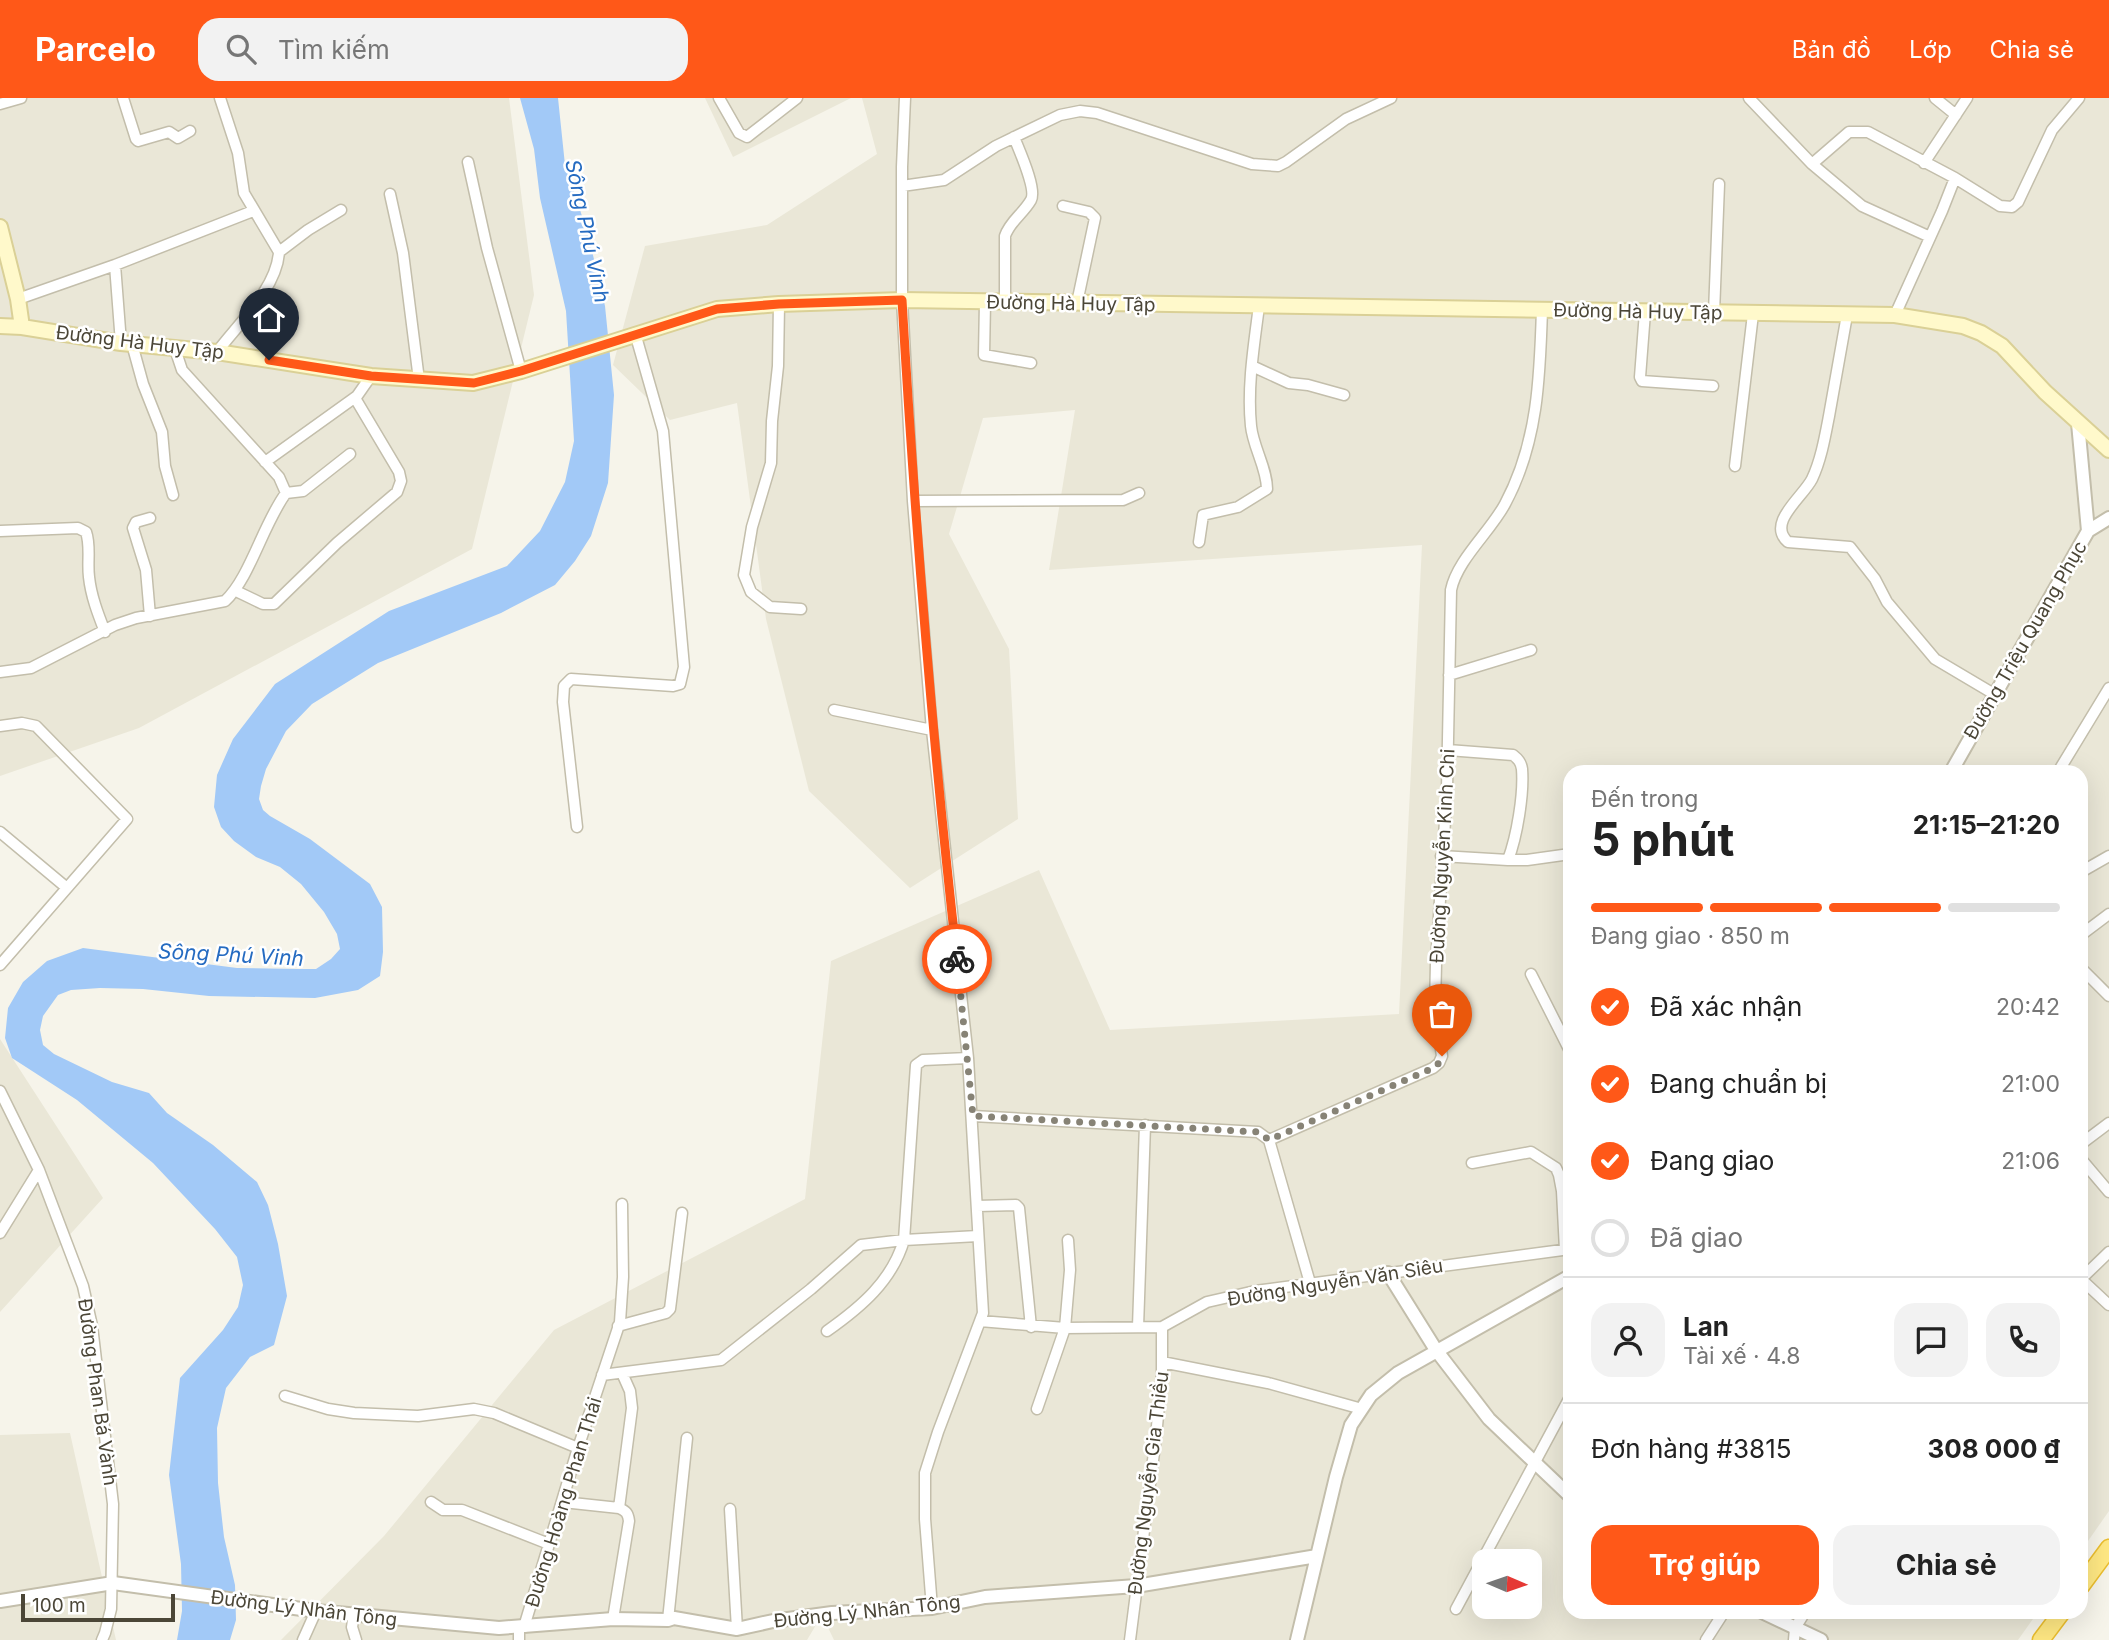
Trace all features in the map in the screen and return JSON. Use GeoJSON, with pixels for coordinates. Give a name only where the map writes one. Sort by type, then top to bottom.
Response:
{"type":"FeatureCollection","features":[{"type":"Feature","properties":{"kind":"highway"},"geometry":{"type":"LineString","coordinates":[[2088,1576],[2109,1548]]}},
{"type":"Feature","properties":{"kind":"highway"},"geometry":{"type":"LineString","coordinates":[[2041,1640],[2057,1619]]}},
{"type":"Feature","properties":{"kind":"main road"},"geometry":{"type":"LineString","coordinates":[[0,226],[22,327]]}},
{"type":"Feature","properties":{"kind":"main road","name":"Đường Hà Huy Tập"},"geometry":{"type":"LineString","coordinates":[[0,326],[175,349],[218,352],[371,376],[474,383],[521,371],[717,309],[779,304],[902,300],[1895,316],[1955,325],[1981,333],[2002,346],[2078,424],[2109,450]]}},
{"type":"Feature","properties":{"kind":"street"},"geometry":{"type":"LineString","coordinates":[[0,104],[21,98]]}},
{"type":"Feature","properties":{"kind":"street"},"geometry":{"type":"LineString","coordinates":[[123,98],[138,141],[169,132],[178,138],[190,131]]}},
{"type":"Feature","properties":{"kind":"street"},"geometry":{"type":"LineString","coordinates":[[220,98],[238,153],[244,193],[279,252]]}},
{"type":"Feature","properties":{"kind":"street"},"geometry":{"type":"LineString","coordinates":[[719,98],[739,133],[747,137],[797,98]]}},
{"type":"Feature","properties":{"kind":"street"},"geometry":{"type":"LineString","coordinates":[[905,98],[902,300],[913,500],[932,730],[973,1116],[983,1313],[937,1432],[925,1473],[925,1520],[932,1608]]}},
{"type":"Feature","properties":{"kind":"street"},"geometry":{"type":"LineString","coordinates":[[902,186],[944,180],[996,146],[1060,115],[1088,112],[1252,164],[1278,166],[1346,119],[1391,98]]}},
{"type":"Feature","properties":{"kind":"street"},"geometry":{"type":"LineString","coordinates":[[1749,98],[1812,164],[1863,206],[1930,237]]}},
{"type":"Feature","properties":{"kind":"street"},"geometry":{"type":"LineString","coordinates":[[1935,98],[1956,115]]}},
{"type":"Feature","properties":{"kind":"street"},"geometry":{"type":"LineString","coordinates":[[1924,163],[1967,98]]}},
{"type":"Feature","properties":{"kind":"street"},"geometry":{"type":"LineString","coordinates":[[1812,164],[1849,132],[1868,132],[1955,178],[2000,206],[2012,207],[2018,202],[2052,130],[2079,98]]}},
{"type":"Feature","properties":{"kind":"street"},"geometry":{"type":"LineString","coordinates":[[1005,302],[1007,227],[1030,201],[1033,190],[1014,137]]}},
{"type":"Feature","properties":{"kind":"street"},"geometry":{"type":"LineString","coordinates":[[468,162],[487,248],[521,371]]}},
{"type":"Feature","properties":{"kind":"street"},"geometry":{"type":"LineString","coordinates":[[1895,316],[1955,178]]}},
{"type":"Feature","properties":{"kind":"street"},"geometry":{"type":"LineString","coordinates":[[1714,313],[1719,184]]}},
{"type":"Feature","properties":{"kind":"street"},"geometry":{"type":"LineString","coordinates":[[390,194],[403,253],[419,380]]}},
{"type":"Feature","properties":{"kind":"street"},"geometry":{"type":"LineString","coordinates":[[1063,206],[1089,212],[1096,218],[1077,303]]}},
{"type":"Feature","properties":{"kind":"street"},"geometry":{"type":"LineString","coordinates":[[218,352],[267,287],[275,272],[279,252],[308,230],[341,211]]}},
{"type":"Feature","properties":{"kind":"street"},"geometry":{"type":"LineString","coordinates":[[18,299],[253,212]]}},
{"type":"Feature","properties":{"kind":"street"},"geometry":{"type":"LineString","coordinates":[[115,265],[127,343],[162,432],[165,466],[173,495]]}},
{"type":"Feature","properties":{"kind":"street"},"geometry":{"type":"LineString","coordinates":[[985,302],[984,355],[1031,363]]}},
{"type":"Feature","properties":{"kind":"street"},"geometry":{"type":"LineString","coordinates":[[779,304],[778,366],[771,463],[768,481],[752,527],[744,575],[751,592],[769,607],[801,609]]}},
{"type":"Feature","properties":{"kind":"street"},"geometry":{"type":"LineString","coordinates":[[1199,542],[1203,515],[1238,508],[1268,489],[1251,427],[1252,366],[1259,306]]}},
{"type":"Feature","properties":{"kind":"street","name":"Đường Nguyễn Kinh Chi"},"geometry":{"type":"LineString","coordinates":[[1269,1140],[1439,1063],[1442,1056],[1435,1008],[1441,856],[1446,821],[1451,590],[1456,572],[1485,536],[1507,501],[1529,444],[1539,386],[1542,309]]}},
{"type":"Feature","properties":{"kind":"street"},"geometry":{"type":"LineString","coordinates":[[1645,312],[1640,377],[1642,382],[1713,386]]}},
{"type":"Feature","properties":{"kind":"street"},"geometry":{"type":"LineString","coordinates":[[1735,466],[1753,314]]}},
{"type":"Feature","properties":{"kind":"street"},"geometry":{"type":"LineString","coordinates":[[1847,315],[1820,452],[1812,479],[1788,510],[1780,531],[1788,542],[1850,547],[1875,579],[1887,602],[1935,659],[1994,694]]}},
{"type":"Feature","properties":{"kind":"street"},"geometry":{"type":"LineString","coordinates":[[577,827],[563,702],[564,686],[571,680],[673,686],[680,684],[684,667],[663,431],[635,334]]}},
{"type":"Feature","properties":{"kind":"street"},"geometry":{"type":"LineString","coordinates":[[175,349],[182,370],[279,477],[285,494]]}},
{"type":"Feature","properties":{"kind":"street"},"geometry":{"type":"LineString","coordinates":[[1252,366],[1289,383],[1308,385],[1344,396]]}},
{"type":"Feature","properties":{"kind":"street"},"geometry":{"type":"LineString","coordinates":[[265,462],[355,398],[371,376]]}},
{"type":"Feature","properties":{"kind":"street"},"geometry":{"type":"LineString","coordinates":[[236,591],[263,604],[274,604],[337,543],[397,492],[401,481],[399,472],[355,398]]}},
{"type":"Feature","properties":{"kind":"street"},"geometry":{"type":"LineString","coordinates":[[2078,424],[2088,531]]}},
{"type":"Feature","properties":{"kind":"street"},"geometry":{"type":"LineString","coordinates":[[0,672],[31,668],[115,625],[150,615],[225,601],[236,591],[268,521],[285,494],[303,491],[350,454]]}},
{"type":"Feature","properties":{"kind":"street"},"geometry":{"type":"LineString","coordinates":[[913,500],[1123,500],[1139,493]]}},
{"type":"Feature","properties":{"kind":"street"},"geometry":{"type":"LineString","coordinates":[[150,518],[136,522],[133,526],[146,570],[150,615]]}},
{"type":"Feature","properties":{"kind":"street","name":"Đường Triệu Quang Phục"},"geometry":{"type":"LineString","coordinates":[[1955,765],[2088,531],[2109,518]]}},
{"type":"Feature","properties":{"kind":"street"},"geometry":{"type":"LineString","coordinates":[[0,531],[78,528],[86,532],[89,544],[89,579],[104,632]]}},
{"type":"Feature","properties":{"kind":"street"},"geometry":{"type":"LineString","coordinates":[[1448,674],[1531,650]]}},
{"type":"Feature","properties":{"kind":"street"},"geometry":{"type":"LineString","coordinates":[[2062,765],[2109,688]]}},
{"type":"Feature","properties":{"kind":"street"},"geometry":{"type":"LineString","coordinates":[[834,710],[932,730]]}},
{"type":"Feature","properties":{"kind":"street"},"geometry":{"type":"LineString","coordinates":[[0,726],[5,723],[36,726],[127,819],[1,963]]}},
{"type":"Feature","properties":{"kind":"street"},"geometry":{"type":"LineString","coordinates":[[1448,750],[1508,754],[1520,762],[1520,803],[1508,860]]}},
{"type":"Feature","properties":{"kind":"street"},"geometry":{"type":"LineString","coordinates":[[0,832],[67,888]]}},
{"type":"Feature","properties":{"kind":"street"},"geometry":{"type":"LineString","coordinates":[[1441,856],[1527,860],[1563,855]]}},
{"type":"Feature","properties":{"kind":"street"},"geometry":{"type":"LineString","coordinates":[[2088,868],[2109,856]]}},
{"type":"Feature","properties":{"kind":"street"},"geometry":{"type":"LineString","coordinates":[[2088,930],[2109,914]]}},
{"type":"Feature","properties":{"kind":"street"},"geometry":{"type":"LineString","coordinates":[[1531,974],[1563,1037]]}},
{"type":"Feature","properties":{"kind":"street"},"geometry":{"type":"LineString","coordinates":[[2088,975],[2109,995]]}},
{"type":"Feature","properties":{"kind":"street"},"geometry":{"type":"LineString","coordinates":[[827,1331],[869,1298],[900,1255],[904,1240],[916,1065],[923,1060],[968,1058]]}},
{"type":"Feature","properties":{"kind":"street","name":"Đường Phan Bá Vành"},"geometry":{"type":"LineString","coordinates":[[0,1091],[39,1170],[83,1286],[92,1326],[113,1504],[111,1609],[102,1640]]}},
{"type":"Feature","properties":{"kind":"street"},"geometry":{"type":"LineString","coordinates":[[973,1116],[1258,1132],[1269,1140],[1310,1283]]}},
{"type":"Feature","properties":{"kind":"street"},"geometry":{"type":"LineString","coordinates":[[2088,1139],[2109,1123]]}},
{"type":"Feature","properties":{"kind":"street"},"geometry":{"type":"LineString","coordinates":[[1139,1327],[1145,1125]]}},
{"type":"Feature","properties":{"kind":"street"},"geometry":{"type":"LineString","coordinates":[[1472,1163],[1531,1152],[1556,1168],[1563,1203]]}},
{"type":"Feature","properties":{"kind":"street"},"geometry":{"type":"LineString","coordinates":[[2088,1167],[2109,1192]]}},
{"type":"Feature","properties":{"kind":"street"},"geometry":{"type":"LineString","coordinates":[[0,1233],[39,1170]]}},
{"type":"Feature","properties":{"kind":"street"},"geometry":{"type":"LineString","coordinates":[[603,1375],[618,1326],[623,1277],[622,1204]]}},
{"type":"Feature","properties":{"kind":"street"},"geometry":{"type":"LineString","coordinates":[[977,1206],[1016,1205],[1019,1209],[1031,1327]]}},
{"type":"Feature","properties":{"kind":"street"},"geometry":{"type":"LineString","coordinates":[[618,1326],[666,1313],[670,1309],[682,1213]]}},
{"type":"Feature","properties":{"kind":"street","name":"Đường Hoàng Phan Thái"},"geometry":{"type":"LineString","coordinates":[[521,1632],[603,1375],[721,1360],[811,1289],[856,1248],[872,1242],[978,1236]]}},
{"type":"Feature","properties":{"kind":"street"},"geometry":{"type":"LineString","coordinates":[[1037,1409],[1065,1328],[1070,1270],[1068,1240]]}},
{"type":"Feature","properties":{"kind":"street","name":"Đường Nguyễn Văn Siêu"},"geometry":{"type":"LineString","coordinates":[[980,1321],[1065,1328],[1162,1326],[1207,1302],[1255,1291],[1563,1251]]}},
{"type":"Feature","properties":{"kind":"street"},"geometry":{"type":"LineString","coordinates":[[2088,1272],[2109,1252]]}},
{"type":"Feature","properties":{"kind":"street"},"geometry":{"type":"LineString","coordinates":[[1388,1273],[1436,1350],[1489,1419],[1563,1490]]}},
{"type":"Feature","properties":{"kind":"street"},"geometry":{"type":"LineString","coordinates":[[1297,1640],[1351,1424],[1371,1395],[1398,1373],[1436,1350],[1563,1280]]}},
{"type":"Feature","properties":{"kind":"street"},"geometry":{"type":"LineString","coordinates":[[2088,1286],[2109,1305]]}},
{"type":"Feature","properties":{"kind":"street","name":"Đường Nguyễn Gia Thiều"},"geometry":{"type":"LineString","coordinates":[[1130,1640],[1156,1437],[1162,1326]]}},
{"type":"Feature","properties":{"kind":"street"},"geometry":{"type":"LineString","coordinates":[[1162,1362],[1268,1383],[1362,1409]]}},
{"type":"Feature","properties":{"kind":"street"},"geometry":{"type":"LineString","coordinates":[[619,1508],[632,1408],[630,1391],[622,1373]]}},
{"type":"Feature","properties":{"kind":"street"},"geometry":{"type":"LineString","coordinates":[[285,1396],[328,1409],[354,1413],[418,1416],[474,1409],[494,1413],[578,1448]]}},
{"type":"Feature","properties":{"kind":"street"},"geometry":{"type":"LineString","coordinates":[[1456,1609],[1563,1410]]}},
{"type":"Feature","properties":{"kind":"street"},"geometry":{"type":"LineString","coordinates":[[668,1620],[687,1438]]}},
{"type":"Feature","properties":{"kind":"street"},"geometry":{"type":"LineString","coordinates":[[431,1502],[443,1510],[462,1510],[549,1544]]}},
{"type":"Feature","properties":{"kind":"street"},"geometry":{"type":"LineString","coordinates":[[563,1502],[626,1511],[629,1521],[613,1619]]}},
{"type":"Feature","properties":{"kind":"street"},"geometry":{"type":"LineString","coordinates":[[730,1509],[737,1629]]}},
{"type":"Feature","properties":{"kind":"street","name":"Đường Lý Nhân Tông"},"geometry":{"type":"LineString","coordinates":[[0,1601],[113,1583],[316,1611],[521,1632],[613,1619],[674,1618],[737,1629],[832,1613],[932,1608],[985,1597],[1136,1586],[1317,1556]]}},
{"type":"Feature","properties":{"kind":"street"},"geometry":{"type":"LineString","coordinates":[[303,1640],[316,1611]]}},
{"type":"Feature","properties":{"kind":"street"},"geometry":{"type":"LineString","coordinates":[[354,1614],[352,1628],[356,1640]]}},
{"type":"Feature","properties":{"kind":"street"},"geometry":{"type":"LineString","coordinates":[[1706,1640],[1720,1619]]}},
{"type":"Feature","properties":{"kind":"street"},"geometry":{"type":"LineString","coordinates":[[1772,1619],[1794,1634],[1821,1640]]}},
{"type":"Feature","properties":{"kind":"shaded area"},"geometry":{"type":"Polygon","coordinates":[[[0,98],[509,98],[534,295],[472,549],[139,728],[0,776],[0,98]]]}},
{"type":"Feature","properties":{"kind":"shaded area"},"geometry":{"type":"Polygon","coordinates":[[[705,98],[851,98],[733,157],[705,98]]]}},
{"type":"Feature","properties":{"kind":"shaded area"},"geometry":{"type":"Polygon","coordinates":[[[862,98],[2109,98],[2109,1511],[2088,1541],[2088,765],[1563,765],[1563,1619],[2033,1619],[2018,1640],[834,1640],[822,1615],[807,1640],[281,1640],[384,1536],[554,1330],[805,1199],[831,961],[1039,870],[1110,1030],[1399,1014],[1422,545],[1049,570],[1075,410],[983,418],[949,534],[1009,649],[1018,819],[910,888],[809,791],[766,619],[737,403],[670,420],[613,365],[645,246],[767,225],[877,154],[862,98]]]}},
{"type":"Feature","properties":{"kind":"shaded area"},"geometry":{"type":"Polygon","coordinates":[[[0,1039],[103,1198],[0,1312],[0,1039]]]}},
{"type":"Feature","properties":{"kind":"shaded area"},"geometry":{"type":"Polygon","coordinates":[[[70,1433],[116,1640],[0,1640],[0,1435],[70,1433]]]}},
{"type":"Feature","properties":{"kind":"water","name":"Sông Phú Vinh"},"geometry":{"type":"Polygon","coordinates":[[[520,98],[558,98],[565,165],[588,234],[605,306],[614,395],[608,483],[591,536],[555,585],[501,613],[378,663],[312,704],[286,731],[266,769],[259,799],[263,810],[310,839],[370,884],[382,907],[383,952],[380,976],[358,990],[315,998],[209,996],[143,989],[71,990],[58,995],[43,1016],[40,1030],[43,1045],[54,1054],[112,1082],[149,1093],[167,1113],[213,1145],[257,1182],[268,1205],[278,1244],[287,1296],[274,1345],[250,1357],[226,1388],[217,1428],[218,1483],[224,1537],[235,1585],[236,1620],[230,1640],[177,1640],[182,1611],[181,1564],[169,1475],[180,1378],[223,1330],[238,1307],[243,1285],[237,1257],[215,1229],[153,1163],[77,1100],[12,1058],[5,1038],[8,1008],[23,982],[47,961],[83,948],[237,968],[299,969],[316,969],[340,949],[337,934],[324,912],[301,884],[280,867],[256,857],[234,841],[221,827],[214,807],[217,775],[233,739],[275,684],[389,611],[507,566],[540,531],[565,482],[574,441],[566,311],[540,198],[534,149],[520,98]]]}},
{"type":"Feature","properties":{"kind":"way so far"},"geometry":{"type":"LineString","coordinates":[[957,959],[973,1116],[1258,1132],[1269,1140],[1433,1068],[1442,1056]]}},
{"type":"Feature","properties":{"kind":"route"},"geometry":{"type":"LineString","coordinates":[[269,360],[371,376],[474,383],[521,371],[717,309],[902,300],[913,500],[932,730],[957,959]]}}]}
